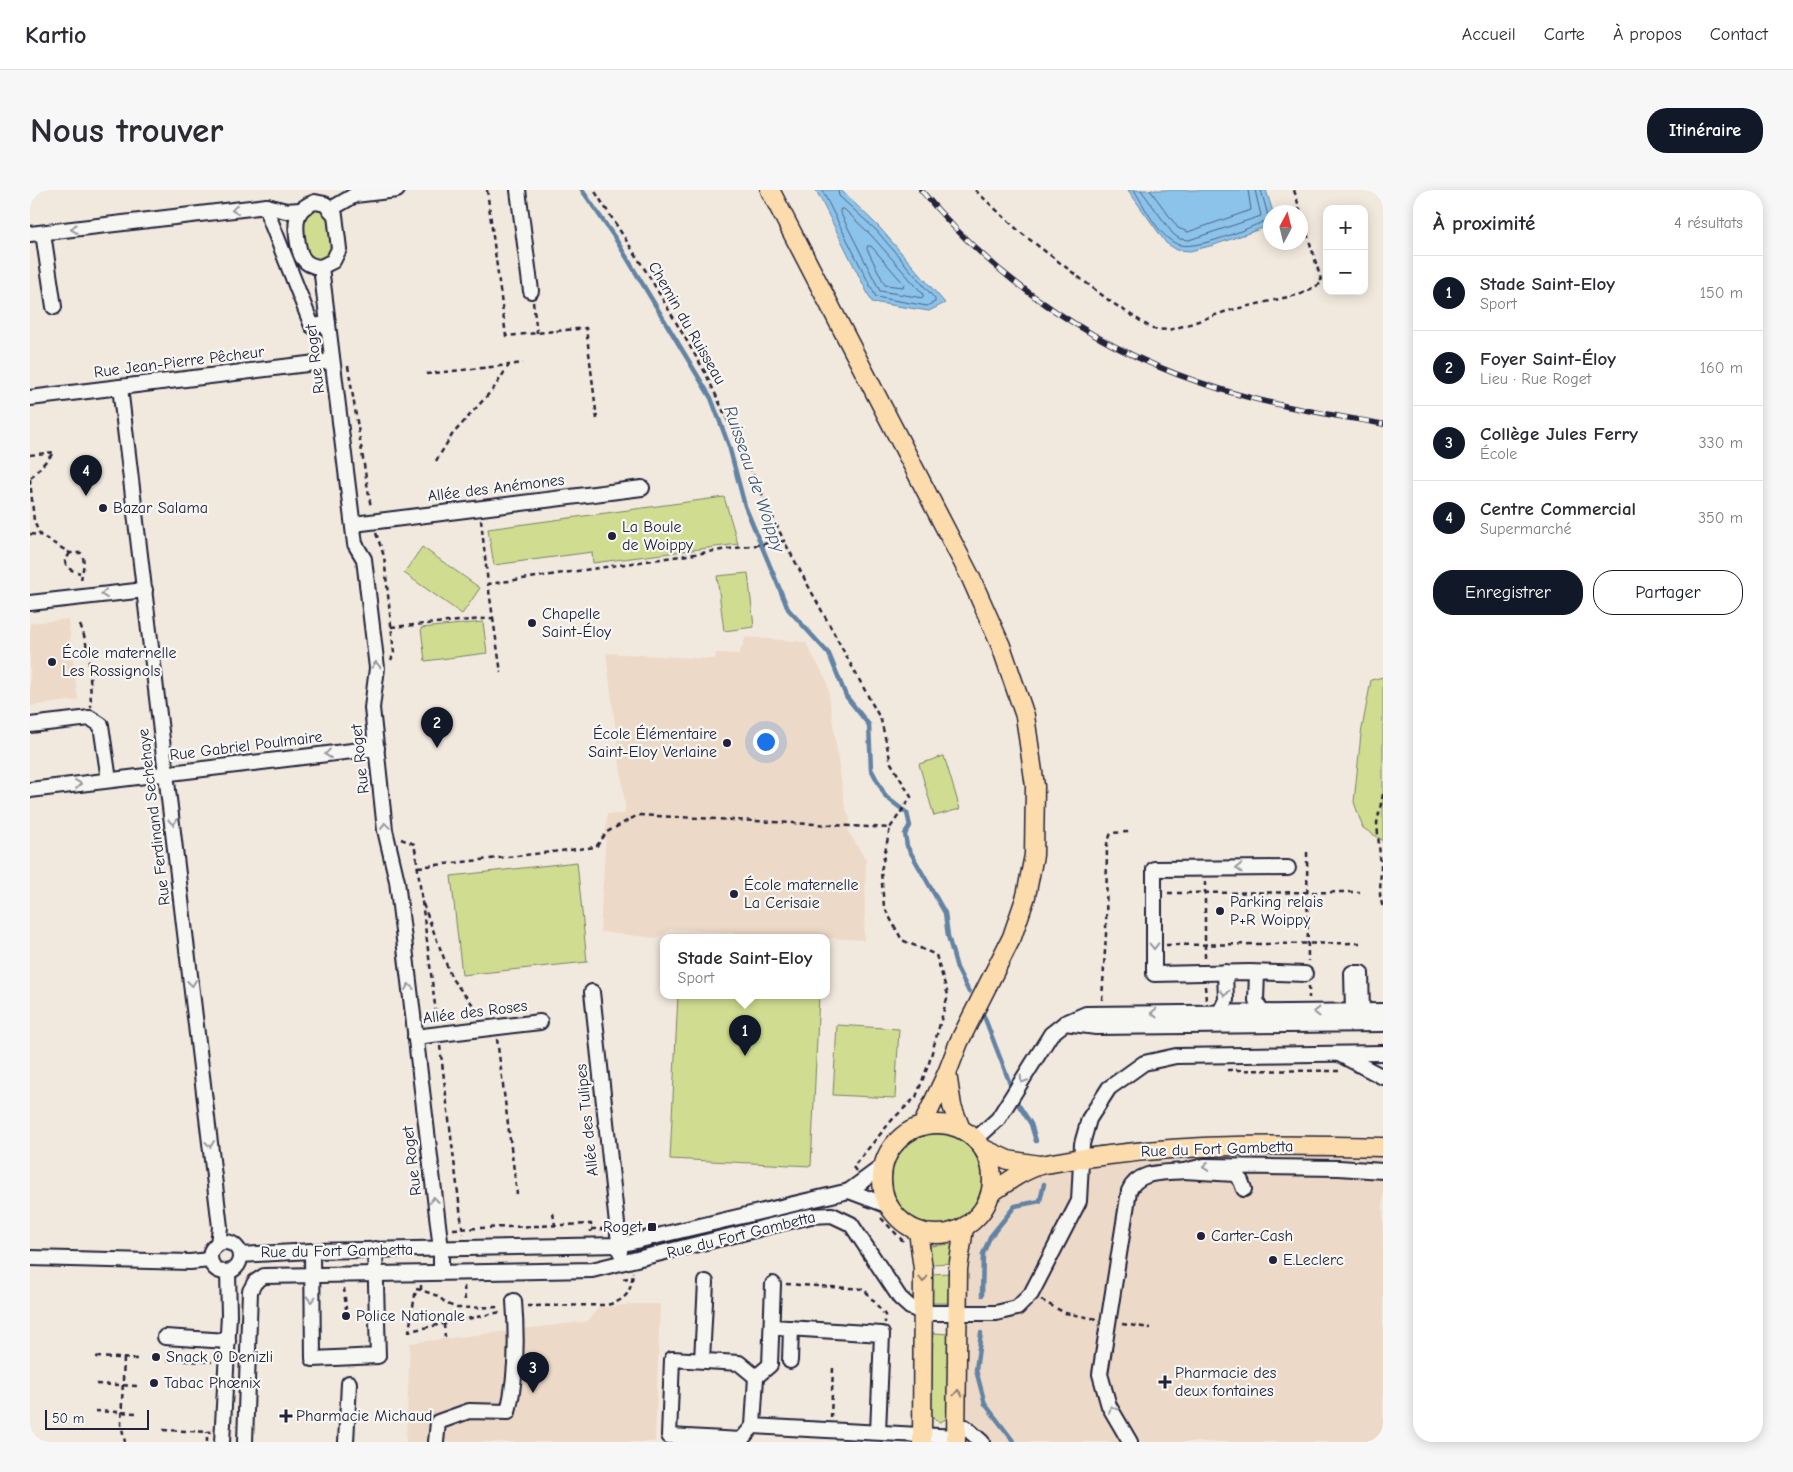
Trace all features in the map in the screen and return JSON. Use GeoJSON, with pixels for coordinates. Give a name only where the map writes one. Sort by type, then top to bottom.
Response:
{"type":"FeatureCollection","features":[{"type":"Feature","properties":{"kind":"main road"},"geometry":{"type":"LineString","coordinates":[[770,190],[970,576],[1001,646],[1025,716],[1035,786],[1034,855],[1026,896],[1012,937],[985,993],[958,1042],[947,1073],[922,1126]]}},
{"type":"Feature","properties":{"kind":"main road"},"geometry":{"type":"LineString","coordinates":[[947,1073],[952,1106],[961,1129]]}},
{"type":"Feature","properties":{"kind":"main road"},"geometry":{"type":"LineString","coordinates":[[941,1124],[961,1129],[980,1144],[992,1170],[991,1193],[981,1213],[964,1228],[934,1234],[918,1231],[883,1210],[883,1166],[888,1152],[908,1132],[922,1126],[941,1124]]}},
{"type":"Feature","properties":{"kind":"main road","name":"Rue du Fort Gambetta"},"geometry":{"type":"LineString","coordinates":[[980,1144],[1008,1160],[1039,1166]]}},
{"type":"Feature","properties":{"kind":"main road","name":"Rue du Fort Gambetta"},"geometry":{"type":"LineString","coordinates":[[991,1193],[1011,1180],[1039,1166],[1190,1146],[1255,1144],[1383,1147]]}},
{"type":"Feature","properties":{"kind":"main road"},"geometry":{"type":"LineString","coordinates":[[957,1435],[958,1268],[964,1228]]}},
{"type":"Feature","properties":{"kind":"main road"},"geometry":{"type":"LineString","coordinates":[[918,1231],[923,1269],[924,1313],[922,1438]]}},
{"type":"Feature","properties":{"kind":"street"},"geometry":{"type":"LineString","coordinates":[[331,209],[355,195],[397,190]]}},
{"type":"Feature","properties":{"kind":"street"},"geometry":{"type":"LineString","coordinates":[[518,190],[531,291]]}},
{"type":"Feature","properties":{"kind":"street"},"geometry":{"type":"LineString","coordinates":[[54,307],[36,233],[267,206],[286,211],[300,210],[314,202],[325,204],[335,214],[339,249],[333,261],[321,267],[307,264],[299,253],[296,222],[300,210]]}},
{"type":"Feature","properties":{"kind":"street"},"geometry":{"type":"LineString","coordinates":[[267,206],[269,217],[312,326],[328,324]]}},
{"type":"Feature","properties":{"kind":"street","name":"Rue Roget"},"geometry":{"type":"LineString","coordinates":[[321,267],[355,544],[364,559],[377,668],[372,708],[385,830],[397,882],[441,1248],[441,1272]]}},
{"type":"Feature","properties":{"kind":"street","name":"Rue Jean-Pierre Pêcheur"},"geometry":{"type":"LineString","coordinates":[[30,398],[332,361]]}},
{"type":"Feature","properties":{"kind":"street","name":"Rue Ferdinand Sechehaye"},"geometry":{"type":"LineString","coordinates":[[120,387],[220,1227],[218,1244]]}},
{"type":"Feature","properties":{"kind":"street","name":"Allée des Anémones"},"geometry":{"type":"LineString","coordinates":[[354,524],[642,488]]}},
{"type":"Feature","properties":{"kind":"street"},"geometry":{"type":"LineString","coordinates":[[30,603],[145,590]]}},
{"type":"Feature","properties":{"kind":"street"},"geometry":{"type":"LineString","coordinates":[[30,725],[91,714],[101,725],[108,780]]}},
{"type":"Feature","properties":{"kind":"street","name":"Rue Gabriel Poulmaire"},"geometry":{"type":"LineString","coordinates":[[30,790],[377,748]]}},
{"type":"Feature","properties":{"kind":"street"},"geometry":{"type":"LineString","coordinates":[[1288,868],[1154,869],[1154,974],[1205,972],[1307,973]]}},
{"type":"Feature","properties":{"kind":"street"},"geometry":{"type":"LineString","coordinates":[[1220,1012],[1226,1000],[1225,972]]}},
{"type":"Feature","properties":{"kind":"street"},"geometry":{"type":"LineString","coordinates":[[1257,973],[1256,1000],[1261,1012]]}},
{"type":"Feature","properties":{"kind":"street"},"geometry":{"type":"LineString","coordinates":[[1357,973],[1357,1011]]}},
{"type":"Feature","properties":{"kind":"street","name":"Allée des Tulipes"},"geometry":{"type":"LineString","coordinates":[[592,992],[619,1244],[628,1268]]}},
{"type":"Feature","properties":{"kind":"street"},"geometry":{"type":"LineString","coordinates":[[980,1144],[998,1119],[1051,1034],[1086,1014],[1383,1011]]}},
{"type":"Feature","properties":{"kind":"street","name":"Allée des Roses"},"geometry":{"type":"LineString","coordinates":[[415,1037],[540,1022]]}},
{"type":"Feature","properties":{"kind":"street"},"geometry":{"type":"LineString","coordinates":[[1066,1024],[1096,1028],[1383,1024]]}},
{"type":"Feature","properties":{"kind":"street","name":"Rue du Fort Gambetta"},"geometry":{"type":"LineString","coordinates":[[245,1442],[250,1290],[255,1282],[264,1276],[628,1268],[811,1216],[832,1215],[851,1224],[900,1298],[910,1307],[924,1313],[1003,1312],[1017,1308],[1031,1294],[1079,1201],[1082,1144],[1089,1119],[1109,1088],[1144,1063],[1176,1056],[1383,1053]]}},
{"type":"Feature","properties":{"kind":"street"},"geometry":{"type":"LineString","coordinates":[[1338,1054],[1383,1077]]}},
{"type":"Feature","properties":{"kind":"street","name":"Rue du Fort Gambetta"},"geometry":{"type":"LineString","coordinates":[[240,1254],[619,1244],[849,1191],[883,1166]]}},
{"type":"Feature","properties":{"kind":"street"},"geometry":{"type":"LineString","coordinates":[[1130,1442],[1109,1406],[1100,1374],[1129,1191],[1132,1183],[1145,1175],[1184,1171],[1204,1166],[1254,1166],[1383,1172]]}},
{"type":"Feature","properties":{"kind":"street"},"geometry":{"type":"LineString","coordinates":[[1184,1171],[1235,1174],[1242,1181],[1244,1190]]}},
{"type":"Feature","properties":{"kind":"street"},"geometry":{"type":"LineString","coordinates":[[849,1191],[883,1210]]}},
{"type":"Feature","properties":{"kind":"street"},"geometry":{"type":"LineString","coordinates":[[218,1244],[232,1244],[240,1254],[238,1264],[228,1272],[219,1271],[210,1260],[211,1250],[218,1244]]}},
{"type":"Feature","properties":{"kind":"street"},"geometry":{"type":"LineString","coordinates":[[312,1251],[313,1358],[378,1356],[375,1250]]}},
{"type":"Feature","properties":{"kind":"street"},"geometry":{"type":"LineString","coordinates":[[30,1258],[190,1262],[210,1260]]}},
{"type":"Feature","properties":{"kind":"street"},"geometry":{"type":"LineString","coordinates":[[222,1437],[228,1341],[228,1272]]}},
{"type":"Feature","properties":{"kind":"street"},"geometry":{"type":"LineString","coordinates":[[702,1360],[706,1282]]}},
{"type":"Feature","properties":{"kind":"street"},"geometry":{"type":"LineString","coordinates":[[756,1377],[739,1363],[672,1359],[669,1436],[741,1440],[753,1426],[756,1377],[770,1365],[773,1284]]}},
{"type":"Feature","properties":{"kind":"street"},"geometry":{"type":"LineString","coordinates":[[436,1442],[438,1422],[469,1410],[508,1412],[513,1391],[516,1343],[514,1304]]}},
{"type":"Feature","properties":{"kind":"street"},"geometry":{"type":"LineString","coordinates":[[772,1327],[882,1334],[878,1432]]}},
{"type":"Feature","properties":{"kind":"street"},"geometry":{"type":"LineString","coordinates":[[790,1361],[792,1328]]}},
{"type":"Feature","properties":{"kind":"street"},"geometry":{"type":"LineString","coordinates":[[165,1337],[228,1341]]}},
{"type":"Feature","properties":{"kind":"street"},"geometry":{"type":"LineString","coordinates":[[346,1442],[349,1383]]}},
{"type":"Feature","properties":{"kind":"street"},"geometry":{"type":"LineString","coordinates":[[753,1426],[792,1435],[830,1430],[878,1432],[922,1438],[957,1435],[965,1427],[982,1442]]}},
{"type":"Feature","properties":{"kind":"path"},"geometry":{"type":"LineString","coordinates":[[487,190],[506,336],[586,328],[597,419]]}},
{"type":"Feature","properties":{"kind":"path","name":"Chemin du Ruisseau"},"geometry":{"type":"LineString","coordinates":[[594,190],[705,372],[784,541],[880,720],[892,763],[911,797],[890,828]]}},
{"type":"Feature","properties":{"kind":"path"},"geometry":{"type":"LineString","coordinates":[[975,190],[1020,232],[1111,302],[1153,329],[1169,330],[1227,310],[1301,294],[1322,283],[1294,190]]}},
{"type":"Feature","properties":{"kind":"path"},"geometry":{"type":"LineString","coordinates":[[531,291],[537,333]]}},
{"type":"Feature","properties":{"kind":"path"},"geometry":{"type":"LineString","coordinates":[[347,359],[373,521],[384,556],[394,653],[387,668]]}},
{"type":"Feature","properties":{"kind":"path"},"geometry":{"type":"LineString","coordinates":[[426,374],[523,363]]}},
{"type":"Feature","properties":{"kind":"path"},"geometry":{"type":"LineString","coordinates":[[436,461],[452,435],[494,388],[509,366]]}},
{"type":"Feature","properties":{"kind":"path"},"geometry":{"type":"LineString","coordinates":[[30,455],[54,452],[30,479],[34,521],[40,535]]}},
{"type":"Feature","properties":{"kind":"path"},"geometry":{"type":"LineString","coordinates":[[480,508],[488,584],[501,673]]}},
{"type":"Feature","properties":{"kind":"path"},"geometry":{"type":"LineString","coordinates":[[30,522],[34,521]]}},
{"type":"Feature","properties":{"kind":"path"},"geometry":{"type":"LineString","coordinates":[[30,534],[40,535],[70,553],[81,553],[84,557],[81,583]]}},
{"type":"Feature","properties":{"kind":"path"},"geometry":{"type":"LineString","coordinates":[[488,584],[784,541]]}},
{"type":"Feature","properties":{"kind":"path"},"geometry":{"type":"LineString","coordinates":[[70,553],[65,561],[66,566],[69,570],[81,573]]}},
{"type":"Feature","properties":{"kind":"path"},"geometry":{"type":"LineString","coordinates":[[391,627],[493,618]]}},
{"type":"Feature","properties":{"kind":"path"},"geometry":{"type":"LineString","coordinates":[[80,625],[85,637],[88,654],[91,714]]}},
{"type":"Feature","properties":{"kind":"path"},"geometry":{"type":"LineString","coordinates":[[1383,794],[1377,823],[1381,867],[1380,895],[1383,909]]}},
{"type":"Feature","properties":{"kind":"path"},"geometry":{"type":"LineString","coordinates":[[418,867],[596,847],[607,832],[638,816],[890,828],[881,871],[884,907],[902,940],[936,955],[948,995],[929,1064],[916,1097],[892,1120],[853,1167],[857,1174]]}},
{"type":"Feature","properties":{"kind":"path"},"geometry":{"type":"LineString","coordinates":[[1101,1014],[1106,934],[1108,844],[1111,833],[1130,832]]}},
{"type":"Feature","properties":{"kind":"path"},"geometry":{"type":"LineString","coordinates":[[398,833],[400,839],[414,844],[418,867],[462,1227]]}},
{"type":"Feature","properties":{"kind":"path"},"geometry":{"type":"LineString","coordinates":[[1307,852],[1307,973],[1309,1012]]}},
{"type":"Feature","properties":{"kind":"path"},"geometry":{"type":"LineString","coordinates":[[1204,869],[1206,1013]]}},
{"type":"Feature","properties":{"kind":"path"},"geometry":{"type":"LineString","coordinates":[[1154,893],[1360,892]]}},
{"type":"Feature","properties":{"kind":"path"},"geometry":{"type":"LineString","coordinates":[[422,902],[452,979],[480,1014],[496,1027],[517,1194]]}},
{"type":"Feature","properties":{"kind":"path"},"geometry":{"type":"LineString","coordinates":[[1154,945],[1361,944]]}},
{"type":"Feature","properties":{"kind":"path"},"geometry":{"type":"LineString","coordinates":[[1224,1070],[1344,1072]]}},
{"type":"Feature","properties":{"kind":"path"},"geometry":{"type":"LineString","coordinates":[[883,1210],[904,1243]]}},
{"type":"Feature","properties":{"kind":"path"},"geometry":{"type":"LineString","coordinates":[[553,1213],[555,1225]]}},
{"type":"Feature","properties":{"kind":"path"},"geometry":{"type":"LineString","coordinates":[[438,1230],[462,1227],[591,1224],[592,1246]]}},
{"type":"Feature","properties":{"kind":"path"},"geometry":{"type":"LineString","coordinates":[[514,1304],[503,1312],[410,1331],[416,1289],[438,1296],[447,1304],[457,1308],[514,1304],[607,1304],[619,1302],[632,1286],[633,1277],[628,1268]]}},
{"type":"Feature","properties":{"kind":"path"},"geometry":{"type":"LineString","coordinates":[[421,1272],[421,1290]]}},
{"type":"Feature","properties":{"kind":"path"},"geometry":{"type":"LineString","coordinates":[[344,1274],[346,1309]]}},
{"type":"Feature","properties":{"kind":"path"},"geometry":{"type":"LineString","coordinates":[[623,1279],[633,1277]]}},
{"type":"Feature","properties":{"kind":"path"},"geometry":{"type":"LineString","coordinates":[[773,1284],[864,1289],[885,1315],[882,1334]]}},
{"type":"Feature","properties":{"kind":"path"},"geometry":{"type":"LineString","coordinates":[[1031,1294],[1065,1313],[1151,1328]]}},
{"type":"Feature","properties":{"kind":"path"},"geometry":{"type":"LineString","coordinates":[[444,1324],[445,1336]]}},
{"type":"Feature","properties":{"kind":"path"},"geometry":{"type":"LineString","coordinates":[[96,1357],[139,1359]]}},
{"type":"Feature","properties":{"kind":"path"},"geometry":{"type":"LineString","coordinates":[[124,1358],[122,1412],[125,1442]]}},
{"type":"Feature","properties":{"kind":"path"},"geometry":{"type":"LineString","coordinates":[[166,1360],[226,1363]]}},
{"type":"Feature","properties":{"kind":"path"},"geometry":{"type":"LineString","coordinates":[[830,1430],[834,1368]]}},
{"type":"Feature","properties":{"kind":"path"},"geometry":{"type":"LineString","coordinates":[[96,1384],[138,1386]]}},
{"type":"Feature","properties":{"kind":"path"},"geometry":{"type":"LineString","coordinates":[[95,1410],[136,1413]]}},
{"type":"Feature","properties":{"kind":"path"},"geometry":{"type":"LineString","coordinates":[[164,1430],[207,1432],[222,1437]]}},
{"type":"Feature","properties":{"kind":"path"},"geometry":{"type":"LineString","coordinates":[[207,1432],[207,1442]]}},
{"type":"Feature","properties":{"kind":"shaded area","name":"École maternelle Les Rossignols"},"geometry":{"type":"Polygon","coordinates":[[[68,619],[78,700],[30,706],[30,623],[68,619]]]}},
{"type":"Feature","properties":{"kind":"shaded area"},"geometry":{"type":"Polygon","coordinates":[[[746,637],[805,642],[827,681],[845,807],[850,819],[848,831],[866,860],[864,940],[830,938],[830,934],[759,934],[671,929],[660,934],[657,938],[600,932],[607,814],[625,814],[606,653],[715,659],[716,653],[739,654],[746,637]]]}},
{"type":"Feature","properties":{"kind":"shaded area"},"geometry":{"type":"Polygon","coordinates":[[[1383,1147],[1383,1442],[956,1442],[964,1228],[981,1213],[991,1193],[1011,1180],[1082,1159],[1383,1147]]]}},
{"type":"Feature","properties":{"kind":"shaded area"},"geometry":{"type":"Polygon","coordinates":[[[634,1304],[660,1304],[655,1442],[406,1442],[410,1343],[588,1321],[598,1308],[634,1304]]]}},
{"type":"Feature","properties":{"kind":"green space"},"geometry":{"type":"Polygon","coordinates":[[[315,207],[328,213],[333,253],[317,263],[304,252],[302,216],[315,207]]]}},
{"type":"Feature","properties":{"kind":"green space","name":"La Boule de Woippy"},"geometry":{"type":"Polygon","coordinates":[[[724,497],[738,544],[593,563],[592,552],[494,565],[488,529],[724,497]]]}},
{"type":"Feature","properties":{"kind":"green space"},"geometry":{"type":"Polygon","coordinates":[[[422,547],[480,588],[462,614],[404,573],[422,547]]]}},
{"type":"Feature","properties":{"kind":"green space"},"geometry":{"type":"Polygon","coordinates":[[[748,573],[754,627],[724,631],[717,576],[748,573]]]}},
{"type":"Feature","properties":{"kind":"green space"},"geometry":{"type":"Polygon","coordinates":[[[483,622],[487,653],[425,661],[421,628],[483,622]]]}},
{"type":"Feature","properties":{"kind":"green space"},"geometry":{"type":"Polygon","coordinates":[[[1383,677],[1383,843],[1382,840],[1363,828],[1354,802],[1361,734],[1371,680],[1383,677]]]}},
{"type":"Feature","properties":{"kind":"green space"},"geometry":{"type":"Polygon","coordinates":[[[944,756],[960,809],[934,816],[919,764],[944,756]]]}},
{"type":"Feature","properties":{"kind":"green space"},"geometry":{"type":"Polygon","coordinates":[[[577,862],[587,962],[462,975],[451,876],[577,862]]]}},
{"type":"Feature","properties":{"kind":"green space"},"geometry":{"type":"Polygon","coordinates":[[[678,999],[819,999],[811,1166],[670,1159],[678,999]]]}},
{"type":"Feature","properties":{"kind":"green space"},"geometry":{"type":"Polygon","coordinates":[[[837,1025],[899,1029],[895,1098],[833,1095],[837,1025]]]}},
{"type":"Feature","properties":{"kind":"green space"},"geometry":{"type":"Polygon","coordinates":[[[937,1134],[955,1137],[970,1147],[980,1162],[983,1180],[980,1198],[970,1213],[955,1223],[937,1226],[919,1223],[904,1213],[894,1198],[891,1180],[894,1162],[904,1147],[919,1137],[937,1134]]]}},
{"type":"Feature","properties":{"kind":"green space"},"geometry":{"type":"Polygon","coordinates":[[[952,1244],[951,1263],[931,1264],[930,1246],[952,1244]]]}},
{"type":"Feature","properties":{"kind":"green space"},"geometry":{"type":"Polygon","coordinates":[[[951,1273],[951,1303],[931,1303],[931,1274],[951,1273]]]}},
{"type":"Feature","properties":{"kind":"green space"},"geometry":{"type":"Polygon","coordinates":[[[933,1333],[951,1334],[948,1418],[940,1422],[935,1420],[931,1413],[933,1333]]]}},
{"type":"Feature","properties":{"kind":"water"},"geometry":{"type":"Polygon","coordinates":[[[816,190],[841,190],[879,227],[945,303],[929,311],[872,302],[816,190]]]}},
{"type":"Feature","properties":{"kind":"water"},"geometry":{"type":"Polygon","coordinates":[[[1128,190],[1266,190],[1271,205],[1263,205],[1263,228],[1190,251],[1177,250],[1166,243],[1128,190]]]}},
{"type":"Feature","properties":{"kind":"waterway","name":"Ruisseau de Woippy"},"geometry":{"type":"LineString","coordinates":[[582,190],[615,238],[711,398],[729,446],[745,506],[788,609],[829,654],[846,696],[869,725],[871,769],[886,797],[907,813],[910,826],[905,834],[907,846],[945,913],[948,936],[957,968],[969,992]]}},
{"type":"Feature","properties":{"kind":"waterway","name":"Ruisseau de Woippy"},"geometry":{"type":"LineString","coordinates":[[984,1016],[1012,1089]]}},
{"type":"Feature","properties":{"kind":"waterway","name":"Ruisseau de Woippy"},"geometry":{"type":"LineString","coordinates":[[1018,1104],[1031,1124],[1036,1141]]}},
{"type":"Feature","properties":{"kind":"waterway","name":"Ruisseau de Woippy"},"geometry":{"type":"LineString","coordinates":[[982,1295],[983,1254],[990,1237],[1015,1206],[1040,1201],[1044,1184]]}},
{"type":"Feature","properties":{"kind":"waterway","name":"Ruisseau de Woippy"},"geometry":{"type":"LineString","coordinates":[[981,1333],[976,1370],[985,1404],[1014,1442]]}},
{"type":"Feature","properties":{"kind":"railway"},"geometry":{"type":"LineString","coordinates":[[921,190],[951,224],[984,256],[1019,285],[1056,312],[1135,356],[1177,374],[1240,395],[1301,409],[1383,424]]}},
{"type":"Feature","properties":{"kind":"place","name":"Centre Commercial"},"geometry":{"type":"Point","coordinates":[86,496]}},
{"type":"Feature","properties":{"kind":"place","name":"Bazar Salama"},"geometry":{"type":"Point","coordinates":[103,508]}},
{"type":"Feature","properties":{"kind":"place","name":"La Boule de Woippy"},"geometry":{"type":"Point","coordinates":[612,536]}},
{"type":"Feature","properties":{"kind":"place","name":"Chapelle Saint-Éloy"},"geometry":{"type":"Point","coordinates":[532,623]}},
{"type":"Feature","properties":{"kind":"place","name":"École maternelle Les Rossignols"},"geometry":{"type":"Point","coordinates":[52,662]}},
{"type":"Feature","properties":{"kind":"place","name":"École Élémentaire Saint-Eloy Verlaine"},"geometry":{"type":"Point","coordinates":[727,743]}},
{"type":"Feature","properties":{"kind":"place","name":"Foyer Saint-Éloy"},"geometry":{"type":"Point","coordinates":[437,748]}},
{"type":"Feature","properties":{"kind":"place","name":"École maternelle La Cerisaie"},"geometry":{"type":"Point","coordinates":[734,894]}},
{"type":"Feature","properties":{"kind":"place","name":"Parking relais P+R Woippy"},"geometry":{"type":"Point","coordinates":[1220,911]}},
{"type":"Feature","properties":{"kind":"place","name":"Stade Saint-Eloy"},"geometry":{"type":"Point","coordinates":[745,1056]}},
{"type":"Feature","properties":{"kind":"place","name":"Roget"},"geometry":{"type":"Point","coordinates":[652,1227]}},
{"type":"Feature","properties":{"kind":"place","name":"Carter-Cash"},"geometry":{"type":"Point","coordinates":[1201,1236]}},
{"type":"Feature","properties":{"kind":"place","name":"E.Leclerc"},"geometry":{"type":"Point","coordinates":[1273,1260]}},
{"type":"Feature","properties":{"kind":"place","name":"Police Nationale"},"geometry":{"type":"Point","coordinates":[346,1316]}},
{"type":"Feature","properties":{"kind":"place","name":"Snack O Denizli"},"geometry":{"type":"Point","coordinates":[156,1357]}},
{"type":"Feature","properties":{"kind":"place","name":"Pharmacie des deux fontaines"},"geometry":{"type":"Point","coordinates":[1165,1382]}},
{"type":"Feature","properties":{"kind":"place","name":"Tabac Phœnix"},"geometry":{"type":"Point","coordinates":[154,1383]}},
{"type":"Feature","properties":{"kind":"place","name":"Collège Jules Ferry"},"geometry":{"type":"Point","coordinates":[533,1393]}},
{"type":"Feature","properties":{"kind":"place","name":"Pharmacie Michaud"},"geometry":{"type":"Point","coordinates":[286,1416]}}]}
